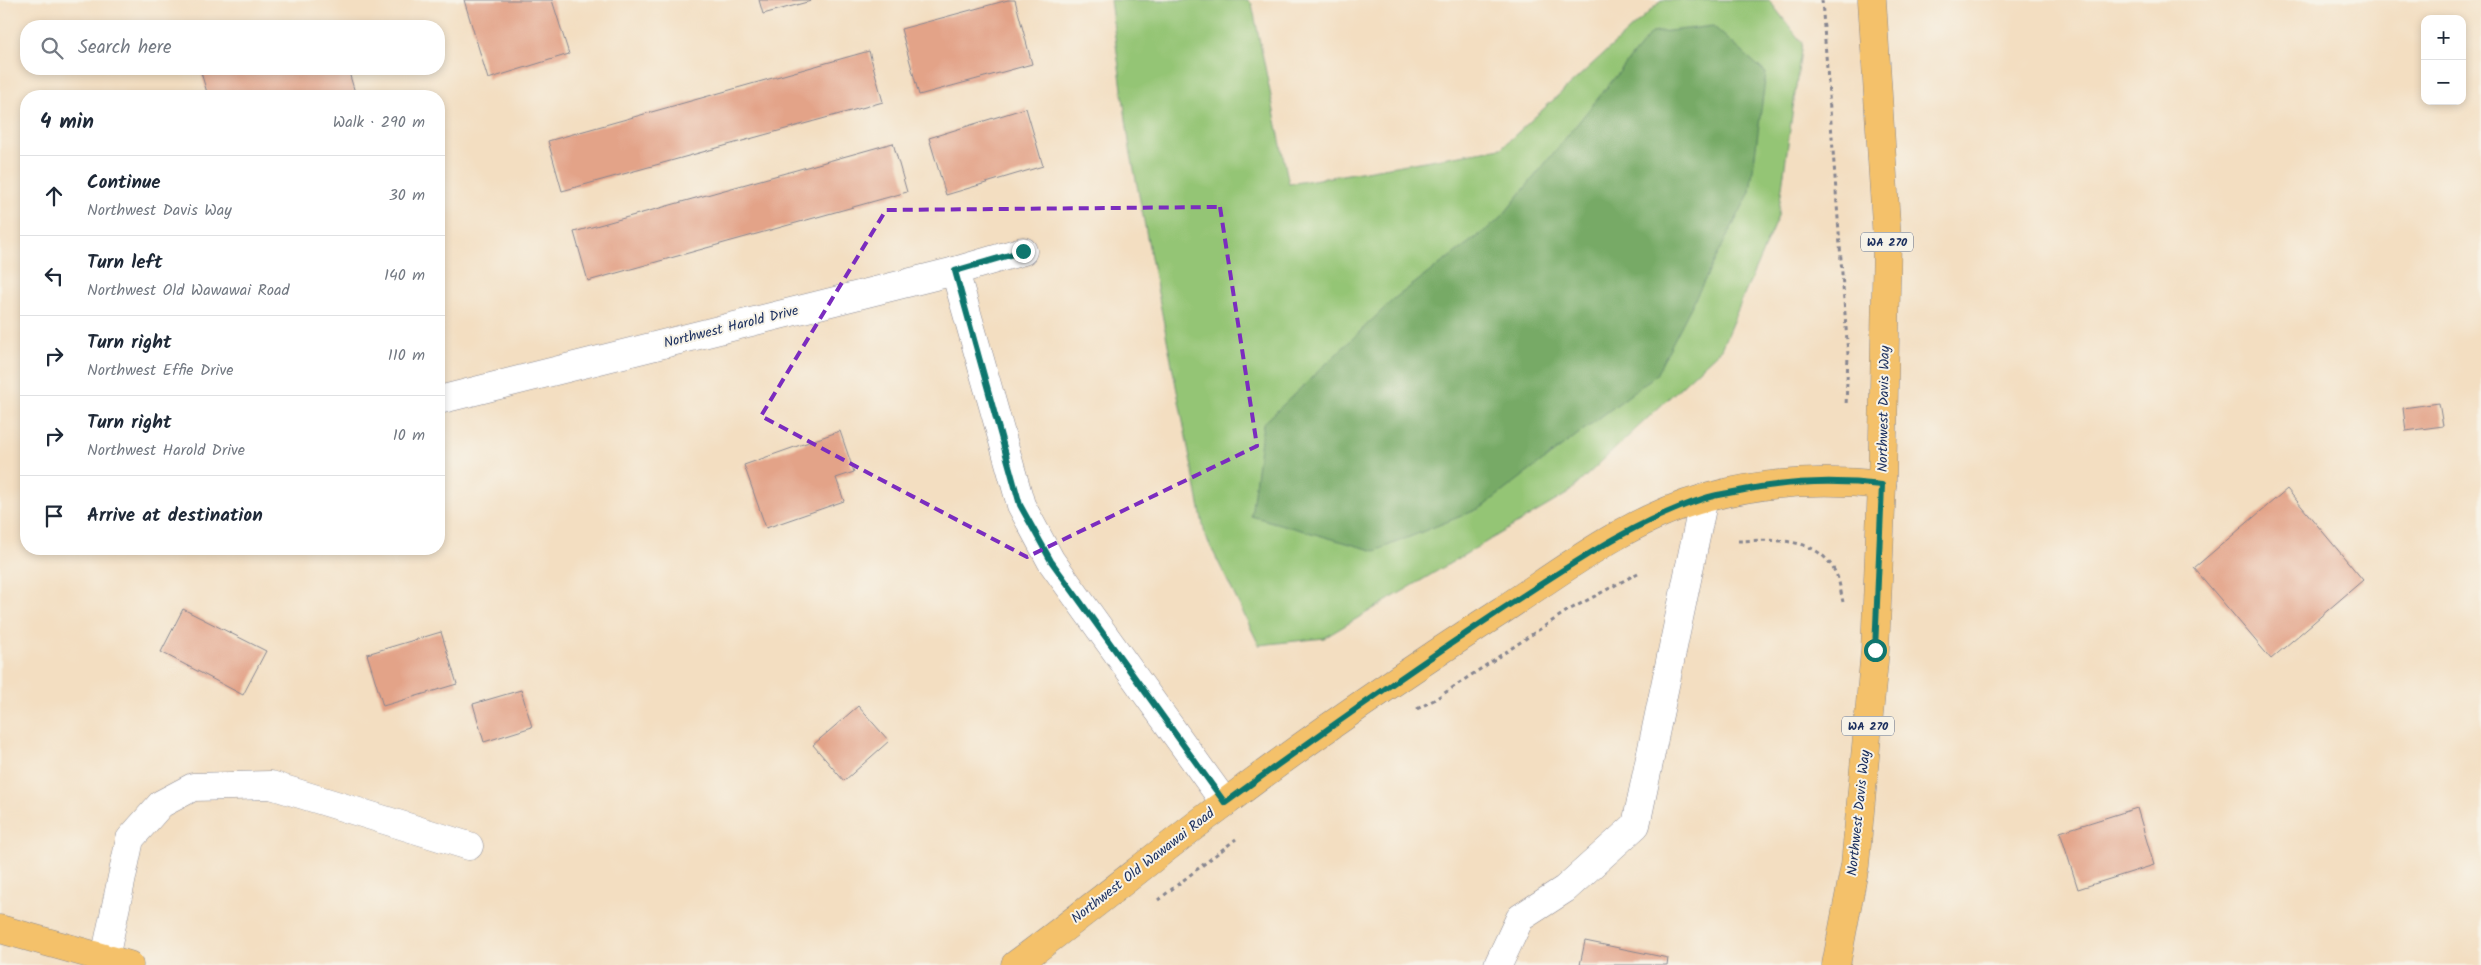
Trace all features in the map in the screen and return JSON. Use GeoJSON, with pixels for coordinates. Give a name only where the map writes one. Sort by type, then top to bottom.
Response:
{"type":"FeatureCollection","features":[{"type":"Feature","properties":{"kind":"main road","name":"Northwest Davis Way"},"geometry":{"type":"LineString","coordinates":[[1836,965],[1856,856],[1875,650],[1882,485],[1887,240],[1872,0]]}},
{"type":"Feature","properties":{"kind":"main road","name":"Northwest Old Wawawai Road"},"geometry":{"type":"LineString","coordinates":[[1015,965],[1225,803],[1442,650],[1610,540],[1651,518],[1704,498],[1772,484],[1842,480],[1882,485]]}},
{"type":"Feature","properties":{"kind":"main road"},"geometry":{"type":"LineString","coordinates":[[0,929],[117,962]]}},
{"type":"Feature","properties":{"kind":"street","name":"Northwest Harold Drive"},"geometry":{"type":"LineString","coordinates":[[445,398],[955,271],[1023,251]]}},
{"type":"Feature","properties":{"kind":"street"},"geometry":{"type":"LineString","coordinates":[[955,271],[1020,505],[1051,561],[1225,803]]}},
{"type":"Feature","properties":{"kind":"street"},"geometry":{"type":"LineString","coordinates":[[1498,965],[1520,918],[1565,889],[1636,825],[1704,498]]}},
{"type":"Feature","properties":{"kind":"street"},"geometry":{"type":"LineString","coordinates":[[117,962],[130,839],[161,804],[193,787],[272,785],[469,846]]}},
{"type":"Feature","properties":{"kind":"path"},"geometry":{"type":"LineString","coordinates":[[1822,0],[1848,355],[1846,407]]}},
{"type":"Feature","properties":{"kind":"path"},"geometry":{"type":"LineString","coordinates":[[1738,542],[1786,540],[1819,552],[1836,575]]}},
{"type":"Feature","properties":{"kind":"path"},"geometry":{"type":"LineString","coordinates":[[1408,713],[1434,700],[1567,611],[1638,573]]}},
{"type":"Feature","properties":{"kind":"path"},"geometry":{"type":"LineString","coordinates":[[1151,905],[1243,834]]}},
{"type":"Feature","properties":{"kind":"highlighted area"},"geometry":{"type":"Polygon","coordinates":[[[1220,207],[1257,446],[1027,557],[761,416],[886,210],[1220,207]]]}},
{"type":"Feature","properties":{"kind":"green space"},"geometry":{"type":"Polygon","coordinates":[[[1110,0],[1248,0],[1252,4],[1289,184],[1501,148],[1662,0],[1769,0],[1802,43],[1778,216],[1721,349],[1567,494],[1324,638],[1259,645],[1205,535],[1130,149],[1110,0]]]}},
{"type":"Feature","properties":{"kind":"green space"},"geometry":{"type":"Polygon","coordinates":[[[1713,26],[1766,73],[1750,192],[1656,375],[1481,508],[1375,551],[1251,516],[1263,424],[1395,298],[1499,220],[1651,33],[1713,26]]]}},
{"type":"Feature","properties":{"kind":"building"},"geometry":{"type":"Polygon","coordinates":[[[464,0],[552,0],[569,54],[488,79],[464,0]]]}},
{"type":"Feature","properties":{"kind":"building"},"geometry":{"type":"Polygon","coordinates":[[[759,0],[811,0],[811,1],[763,14],[759,0]]]}},
{"type":"Feature","properties":{"kind":"building"},"geometry":{"type":"Polygon","coordinates":[[[1008,0],[1015,0],[1032,64],[919,95],[901,29],[1008,0]]]}},
{"type":"Feature","properties":{"kind":"building"},"geometry":{"type":"Polygon","coordinates":[[[869,51],[883,102],[562,191],[548,141],[869,51]]]}},
{"type":"Feature","properties":{"kind":"building"},"geometry":{"type":"Polygon","coordinates":[[[202,75],[350,75],[354,90],[206,90],[202,75]]]}},
{"type":"Feature","properties":{"kind":"building"},"geometry":{"type":"Polygon","coordinates":[[[1026,108],[1043,166],[946,195],[929,138],[1026,108]]]}},
{"type":"Feature","properties":{"kind":"building"},"geometry":{"type":"Polygon","coordinates":[[[893,143],[907,192],[588,281],[574,232],[893,143]]]}},
{"type":"Feature","properties":{"kind":"building"},"geometry":{"type":"Polygon","coordinates":[[[2439,403],[2443,426],[2406,431],[2403,408],[2439,403]]]}},
{"type":"Feature","properties":{"kind":"building"},"geometry":{"type":"Polygon","coordinates":[[[840,431],[854,472],[836,478],[844,501],[766,528],[744,465],[840,431]]]}},
{"type":"Feature","properties":{"kind":"building"},"geometry":{"type":"Polygon","coordinates":[[[2287,489],[2363,580],[2271,659],[2194,568],[2287,489]]]}},
{"type":"Feature","properties":{"kind":"building"},"geometry":{"type":"Polygon","coordinates":[[[183,609],[266,651],[243,695],[161,652],[183,609]]]}},
{"type":"Feature","properties":{"kind":"building"},"geometry":{"type":"Polygon","coordinates":[[[441,632],[457,684],[383,706],[367,654],[441,632]]]}},
{"type":"Feature","properties":{"kind":"building"},"geometry":{"type":"Polygon","coordinates":[[[521,690],[532,727],[484,742],[473,704],[521,690]]]}},
{"type":"Feature","properties":{"kind":"building"},"geometry":{"type":"Polygon","coordinates":[[[858,706],[889,741],[844,781],[813,745],[858,706]]]}},
{"type":"Feature","properties":{"kind":"building"},"geometry":{"type":"Polygon","coordinates":[[[2137,808],[2154,865],[2078,889],[2060,832],[2137,808]]]}},
{"type":"Feature","properties":{"kind":"building"},"geometry":{"type":"Polygon","coordinates":[[[1585,941],[1668,958],[1667,965],[1580,965],[1585,941]]]}},
{"type":"Feature","properties":{"kind":"route"},"geometry":{"type":"LineString","coordinates":[[1023,251],[955,271],[1020,505],[1051,561],[1225,803],[1321,733],[1442,650],[1610,540],[1651,518],[1704,498],[1772,484],[1842,480],[1882,485],[1875,650]]}}]}
